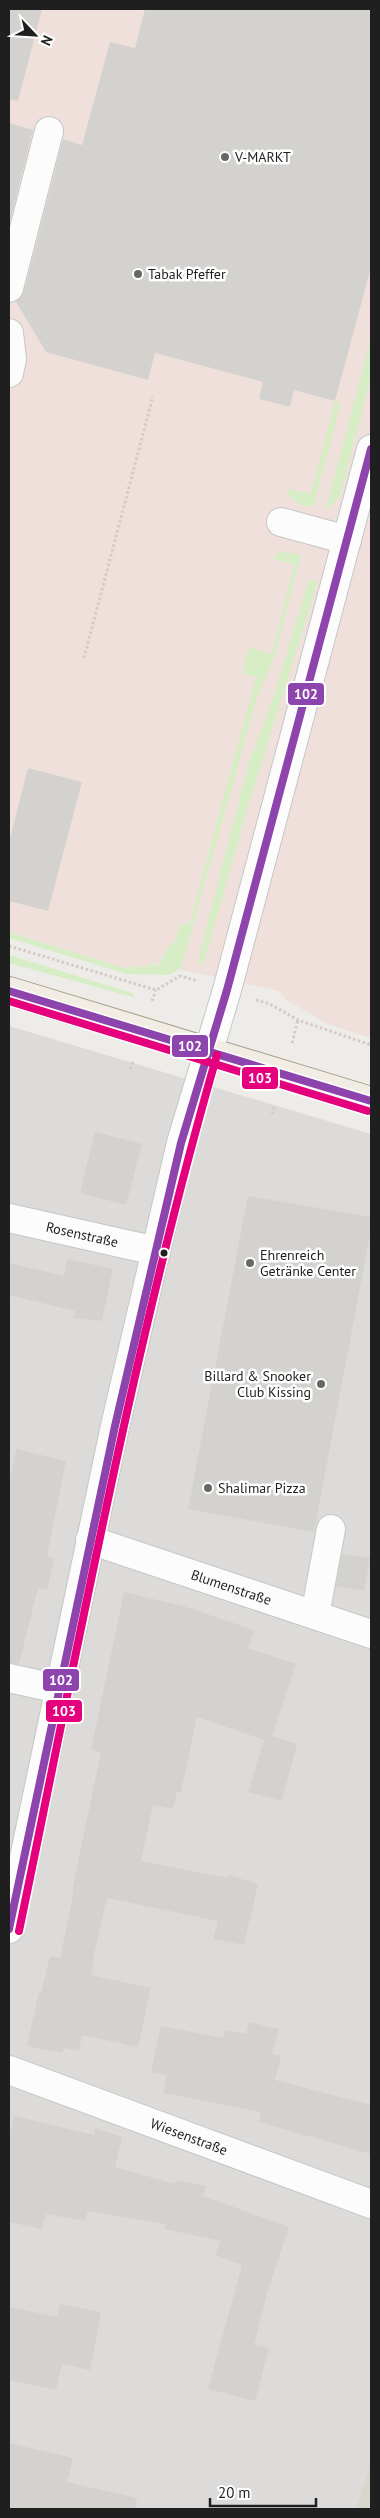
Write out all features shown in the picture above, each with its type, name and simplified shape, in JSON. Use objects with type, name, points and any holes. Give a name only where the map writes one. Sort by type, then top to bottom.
[{"type":"main road","points":[[9,992],[371,1101]]},
{"type":"street","points":[[9,288],[49,131]]},
{"type":"street","points":[[9,333],[12,359],[9,373]]},
{"type":"street","points":[[9,1929],[90,1540],[181,1143],[229,983],[371,449]]},
{"type":"street","points":[[281,522],[347,540]]},
{"type":"street","name":"Rosenstraße","points":[[9,1218],[156,1251]]},
{"type":"street","points":[[315,1614],[331,1529]]},
{"type":"street","name":"Blumenstraße","points":[[90,1540],[371,1634]]},
{"type":"street","points":[[9,1678],[59,1689]]},
{"type":"street","name":"Wiesenstraße","points":[[9,2070],[371,2204]]},
{"type":"path","points":[[84,658],[153,396]]},
{"type":"path","points":[[9,946],[156,990],[180,976]]},
{"type":"path","points":[[270,1004],[298,1020],[371,1045]]},
{"type":"shaded area","points":[[9,9],[371,9],[371,1038],[327,1024],[285,999],[279,991],[149,963],[147,967],[131,970],[9,932]]},
{"type":"shaded area","points":[[9,1026],[371,1134],[371,2509],[9,2509]]},
{"type":"shaded area","points":[[371,2465],[371,2509],[356,2509]]},
{"type":"green space","points":[[371,337],[371,377],[340,496],[331,507],[326,509]]},
{"type":"green space","points":[[335,401],[341,403],[313,507],[302,505],[288,494],[289,489],[311,494]]},
{"type":"green space","points":[[277,553],[301,555],[275,655],[257,698],[181,968],[169,975],[127,974],[9,938],[9,932],[131,970],[132,966],[147,967],[149,963],[158,966],[170,943],[173,945],[181,923],[189,925],[256,677],[242,673],[249,647],[272,654],[294,564],[272,559]]},
{"type":"green space","points":[[309,579],[318,581],[247,810],[203,966],[198,960],[250,759],[274,696]]},
{"type":"green space","points":[[9,955],[132,993],[136,998],[9,963]]},
{"type":"building","points":[[9,9],[42,9],[18,101],[9,99]]},
{"type":"building","name":"V-MARKT","points":[[145,9],[371,9],[371,267],[335,401],[294,390],[290,407],[259,399],[263,382],[155,353],[148,380],[46,352],[16,302],[24,292],[63,139],[82,145],[110,42],[135,48]]},
{"type":"building","points":[[9,123],[33,130],[9,226]]},
{"type":"building","points":[[28,768],[82,782],[48,911],[9,901],[9,842]]},
{"type":"building","points":[[95,1132],[142,1144],[126,1205],[80,1193]]},
{"type":"building","points":[[248,1196],[371,1217],[371,1229],[314,1532],[188,1509]]},
{"type":"building","points":[[67,1259],[113,1269],[102,1321],[74,1318],[75,1311],[9,1295],[9,1263],[64,1276]]},
{"type":"building","points":[[16,1449],[66,1461],[47,1556],[54,1558],[47,1590],[38,1588],[19,1664],[9,1663],[9,1485]]},
{"type":"building","points":[[342,1554],[370,1558],[364,1591],[336,1586]]},
{"type":"building","points":[[124,1592],[183,1606],[254,1630],[248,1648],[296,1664],[272,1736],[297,1744],[282,1801],[248,1792],[264,1740],[197,1717],[181,1792],[177,1792],[173,1809],[153,1805],[141,1861],[228,1878],[229,1875],[258,1884],[244,1945],[213,1939],[218,1921],[107,1898],[91,1975],[151,1988],[138,2047],[82,2035],[79,2051],[64,2048],[62,2053],[27,2046],[39,1992],[41,1993],[50,1956],[60,1958],[101,1752],[91,1750]]},
{"type":"building","points":[[249,2022],[279,2029],[272,2053],[281,2056],[275,2080],[371,2105],[371,2154],[259,2122],[261,2112],[163,2093],[167,2075],[151,2072],[161,2026],[223,2038],[225,2030],[246,2034]]},
{"type":"building","points":[[14,2116],[94,2135],[95,2128],[122,2137],[115,2167],[175,2184],[176,2180],[206,2186],[203,2196],[289,2227],[267,2293],[254,2345],[269,2348],[255,2401],[208,2389],[242,2265],[215,2255],[221,2241],[164,2229],[165,2224],[88,2211],[85,2221],[46,2214],[42,2229],[9,2222],[9,2140]]},
{"type":"building","points":[[60,2304],[101,2312],[90,2370],[62,2364],[56,2390],[9,2380],[9,2307],[57,2317]]},
{"type":"building","points":[[9,2443],[73,2458],[67,2482],[137,2498],[135,2509],[9,2509]]},
{"type":"transit line","name":"102","points":[[9,1929],[115,1426],[181,1143],[227,990],[371,449]]},
{"type":"transit line","name":"102","points":[[9,991],[371,1101]]},
{"type":"transit line","name":"103","points":[[9,1001],[368,1111]]},
{"type":"transit line","name":"103","points":[[19,1931],[134,1381],[187,1163],[217,1055]]},
{"type":"place","name":"V-MARKT","points":[[225,157]]},
{"type":"place","name":"Tabak Pfeffer","points":[[138,274]]},
{"type":"place","name":"Ehrenreich Getränke Center","points":[[250,1263]]},
{"type":"place","name":"Billard & Snooker Club Kissing","points":[[321,1384]]},
{"type":"place","name":"Shalimar Pizza","points":[[208,1488]]}]
